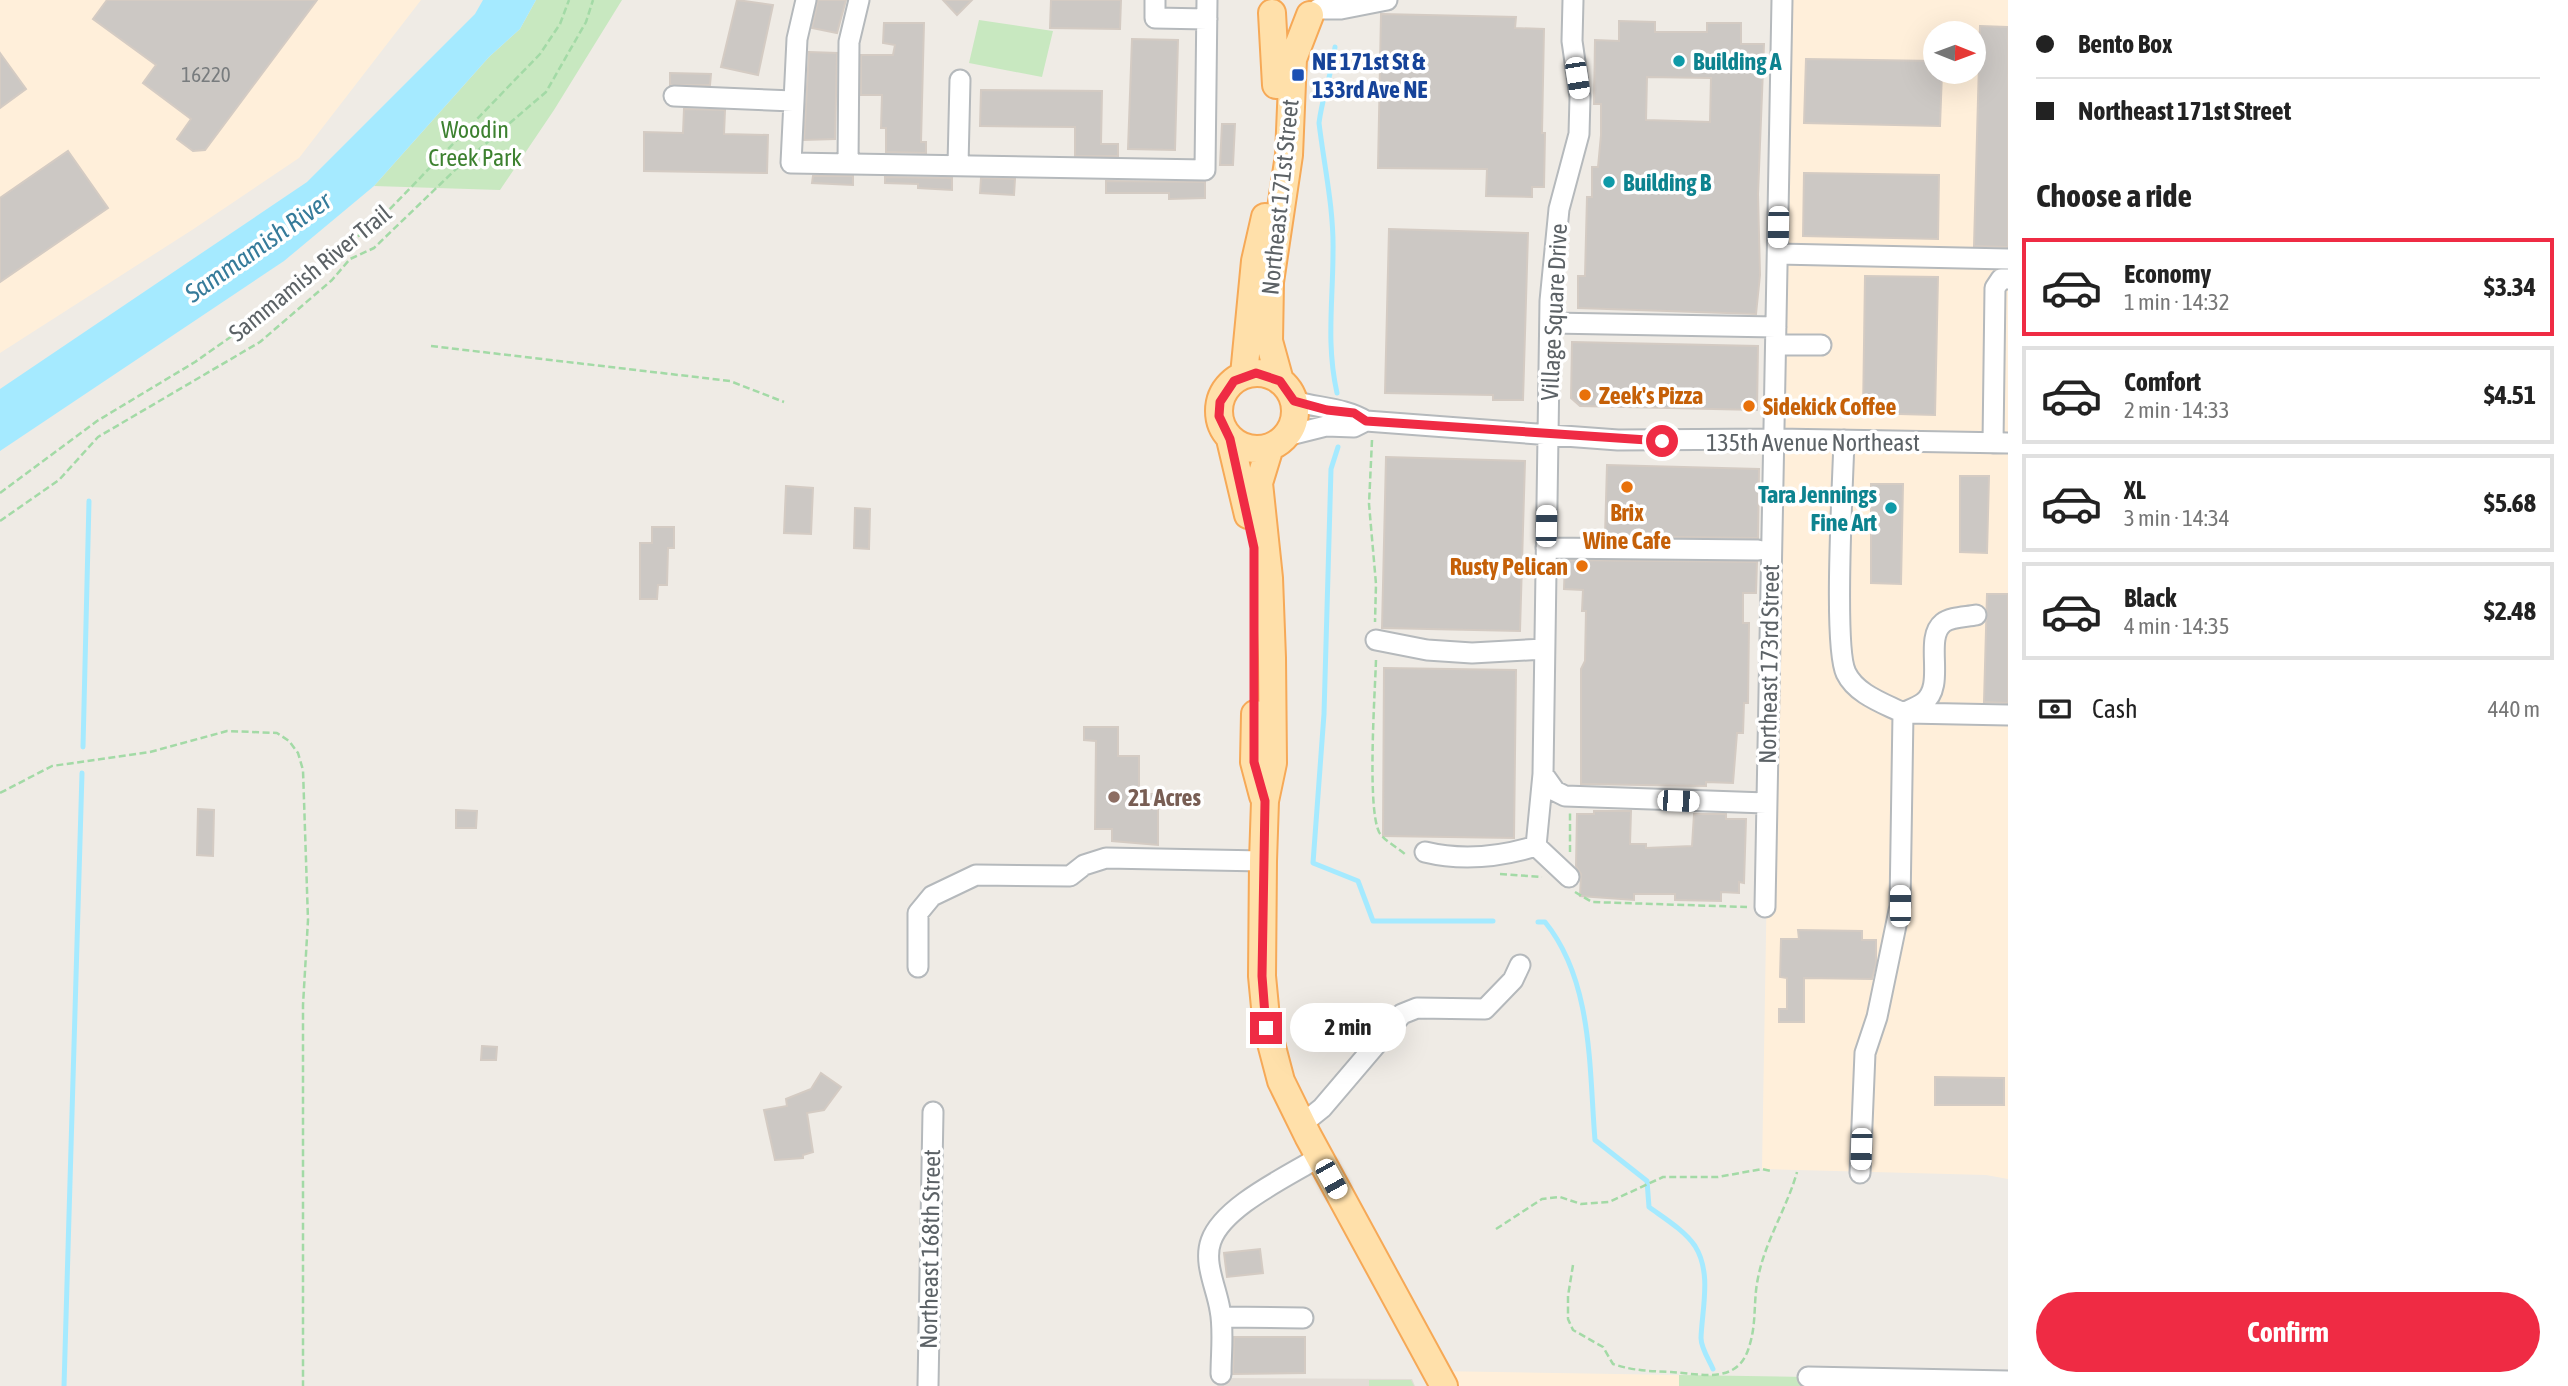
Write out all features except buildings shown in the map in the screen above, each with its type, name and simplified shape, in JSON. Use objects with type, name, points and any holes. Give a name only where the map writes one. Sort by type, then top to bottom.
[{"type":"main road","points":[[1268,7],[1291,20],[1317,8]]},
{"type":"main road","name":"Northeast 171st Street","points":[[1244,375],[1255,261],[1270,195],[1273,163],[1276,57],[1268,7]]},
{"type":"main road","name":"Northeast 171st Street","points":[[1287,391],[1269,341],[1268,301],[1289,155],[1293,59],[1317,8]]},
{"type":"main road","points":[[1265,801],[1254,762],[1254,548],[1230,439],[1219,416],[1220,402],[1225,390],[1244,375],[1256,373],[1287,391],[1293,425],[1278,441],[1259,483],[1269,578],[1272,659],[1273,763],[1265,801],[1263,861],[1262,976],[1266,1028],[1281,1081],[1302,1124],[1444,1386]]},
{"type":"main road","points":[[1230,439],[1252,449],[1278,441]]},
{"type":"street","points":[[806,0],[797,39],[790,163],[1205,170],[1207,9],[1155,18],[1155,0]]},
{"type":"street","points":[[848,164],[849,42],[859,0]]},
{"type":"street","points":[[1317,8],[1341,9],[1387,0]]},
{"type":"street","name":"Village Square Drive","points":[[1536,846],[1543,774],[1553,249],[1559,209],[1579,134],[1580,97],[1572,41],[1573,0]]},
{"type":"street","name":"Northeast 173rd Street","points":[[1765,907],[1782,0]]},
{"type":"street","points":[[958,166],[960,80]]},
{"type":"street","points":[[674,96],[793,101]]},
{"type":"street","points":[[1778,254],[2008,259]]},
{"type":"street","points":[[2001,443],[1994,396],[1995,288],[2001,279],[2008,279]]},
{"type":"street","points":[[1551,323],[1776,336],[1821,345]]},
{"type":"street","name":"135th Avenue Northeast","points":[[1287,391],[1327,410],[1354,413],[1366,421],[1549,436],[1684,441],[1774,439],[2001,443]]},
{"type":"street","name":"135th Avenue Northeast","points":[[1278,441],[1326,426],[1354,427],[1366,421]]},
{"type":"street","points":[[1844,440],[1840,630],[1845,673],[1866,695],[1903,713],[2008,715]]},
{"type":"street","points":[[1546,548],[1758,550]]},
{"type":"street","points":[[1903,713],[1925,702],[1932,690],[1939,627],[1946,621],[1976,615]]},
{"type":"street","points":[[1376,640],[1427,650],[1472,653],[1545,649]]},
{"type":"street","points":[[1860,1173],[1865,1053],[1877,1017],[1900,906],[1903,713]]},
{"type":"street","points":[[1543,774],[1555,791],[1580,797],[1766,803]]},
{"type":"street","points":[[1418,856],[1490,856],[1536,846],[1569,880]]},
{"type":"street","points":[[918,967],[918,913],[932,896],[976,875],[1070,876],[1084,864],[1106,858],[1263,861]]},
{"type":"street","points":[[1302,1124],[1322,1108],[1402,1014],[1417,1008],[1485,1010],[1513,980],[1520,965]]},
{"type":"street","name":"Northeast 168th Street","points":[[928,1386],[933,1112]]},
{"type":"street","points":[[1221,1374],[1221,1317],[1211,1279],[1210,1242],[1225,1220],[1261,1192],[1319,1157]]},
{"type":"street","points":[[1221,1317],[1303,1318]]},
{"type":"street","points":[[1808,1377],[1970,1383],[2008,1381]]},
{"type":"path","name":"Sammamish River Trail","points":[[0,493],[97,421],[195,362],[268,311],[388,211],[540,54],[559,24],[569,0]]},
{"type":"path","points":[[0,521],[24,508],[58,480],[98,437],[260,342],[332,280],[350,259],[374,247],[454,170],[546,92],[586,22],[593,0]]},
{"type":"path","points":[[431,346],[730,381],[755,388],[784,402]]},
{"type":"path","points":[[1371,440],[1369,505],[1377,584],[1374,785],[1376,823],[1385,839],[1418,856]]},
{"type":"path","points":[[0,793],[52,766],[150,752],[227,731],[277,733],[289,741],[298,754],[303,770],[308,920],[303,1006],[303,1386]]},
{"type":"path","points":[[1570,810],[1569,880],[1582,898],[1592,902],[1765,907]]},
{"type":"path","points":[[1488,873],[1569,880]]},
{"type":"path","points":[[1496,1229],[1542,1199],[1560,1197],[1581,1204],[1609,1202],[1663,1177],[1718,1177],[1771,1171]]},
{"type":"path","points":[[1573,1265],[1567,1296],[1568,1319],[1573,1330],[1603,1347],[1613,1364],[1637,1372],[1712,1377],[1727,1373],[1739,1366],[1749,1350],[1757,1311],[1758,1279],[1797,1172]]},
{"type":"shaded area","points":[[0,0],[421,0],[299,158],[0,353]]},
{"type":"shaded area","points":[[1782,0],[2008,0],[2008,1179],[1986,1175],[1762,1169]]},
{"type":"shaded area","points":[[1434,1371],[1679,1375],[1679,1386],[1442,1386]]},
{"type":"shaded area","points":[[1217,1378],[1412,1379],[1415,1386],[1217,1386]]},
{"type":"green space","name":"Woodin Creek Park","points":[[536,0],[622,0],[554,110],[500,190],[374,186],[489,57],[520,29]]},
{"type":"green space","points":[[979,20],[1053,31],[1042,77],[969,63]]},
{"type":"green space","points":[[1679,1375],[1808,1377],[1808,1386],[1679,1386]]},
{"type":"green space","points":[[1369,1380],[1411,1380],[1414,1386],[1369,1386]]},
{"type":"water","name":"Sammamish River","points":[[483,0],[536,0],[520,29],[489,57],[374,186],[284,261],[0,451],[0,389],[307,182],[475,14]]},
{"type":"waterway","points":[[1335,47],[1319,123],[1332,220],[1331,340],[1337,393]]},
{"type":"waterway","points":[[1338,447],[1331,469],[1324,714],[1313,863],[1358,881],[1373,921],[1493,921]]},
{"type":"waterway","points":[[83,747],[89,501]]},
{"type":"waterway","points":[[64,1386],[82,773]]},
{"type":"waterway","points":[[1538,922],[1545,922],[1561,945],[1580,998],[1586,1026],[1595,1140],[1647,1181],[1649,1207],[1685,1235],[1700,1257],[1705,1279],[1701,1342],[1713,1369]]},
{"type":"place","name":"Building A","points":[[1679,61]]},
{"type":"place","name":"NE 171st St & 133rd Ave NE","points":[[1298,75]]},
{"type":"place","name":"Building B","points":[[1609,182]]},
{"type":"place","name":"Zeek's Pizza","points":[[1585,395]]},
{"type":"place","name":"Sidekick Coffee","points":[[1749,406]]},
{"type":"place","name":"Brix Wine Cafe","points":[[1627,487]]},
{"type":"place","name":"Tara Jennings Fine Art","points":[[1891,508]]},
{"type":"place","name":"Rusty Pelican","points":[[1582,566]]},
{"type":"place","name":"21 Acres","points":[[1114,797]]},
{"type":"route","points":[[1266,1028],[1262,976],[1265,801],[1254,762],[1254,548],[1230,439],[1219,416],[1220,402],[1225,390],[1244,375],[1256,373],[1269,375],[1280,381],[1294,401],[1314,408],[1354,413],[1366,421],[1549,436],[1662,441]]}]
